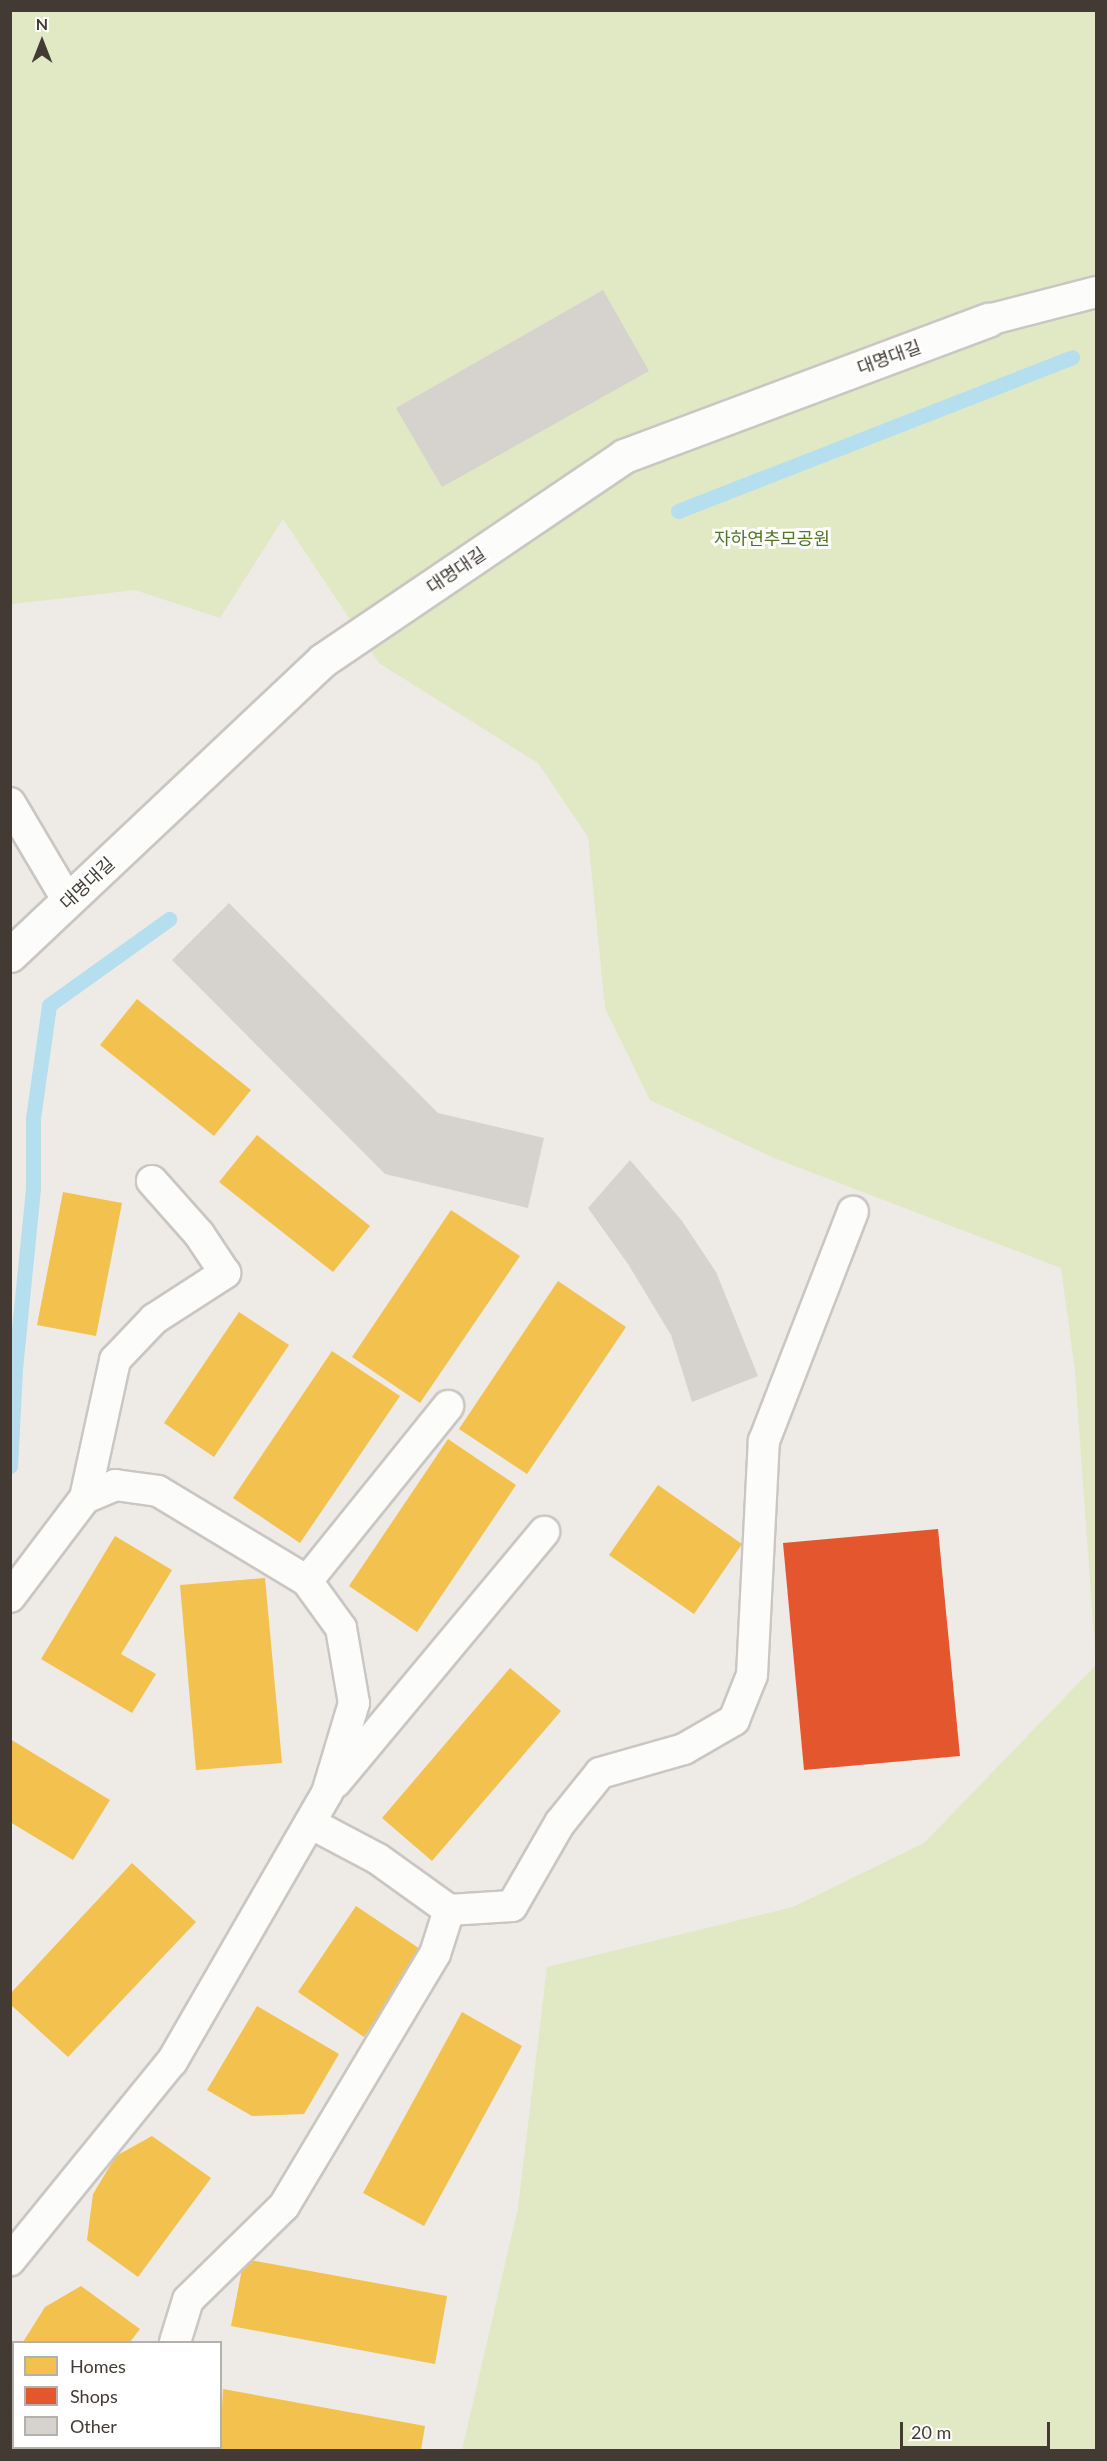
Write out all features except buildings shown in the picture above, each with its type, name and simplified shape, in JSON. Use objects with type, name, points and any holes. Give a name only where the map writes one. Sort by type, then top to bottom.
[{"type":"street","name":"대명대길","points":[[10,955],[323,660],[624,456],[987,320]]},
{"type":"lane","points":[[987,320],[1096,292]]},
{"type":"lane","points":[[10,803],[68,901]]},
{"type":"lane","points":[[10,1597],[85,1498],[115,1360],[154,1319],[225,1273],[199,1234],[152,1181]]},
{"type":"lane","points":[[310,1823],[378,1859],[449,1910],[512,1906],[560,1823],[600,1773],[684,1749],[734,1720],[752,1675],[764,1441],[853,1212]]},
{"type":"lane","points":[[307,1581],[448,1406]]},
{"type":"lane","points":[[85,1498],[115,1485],[158,1491],[307,1581],[341,1628],[354,1703],[327,1793]]},
{"type":"lane","points":[[10,2260],[172,2061],[327,1793],[544,1532]]},
{"type":"lane","points":[[176,2341],[188,2300],[284,2206],[435,1954],[449,1910]]},
{"type":"green space","name":"자하연추모공원","points":[[11,11],[1096,11],[1096,1665],[1075,1371],[1061,1268],[774,1158],[650,1100],[605,1008],[588,837],[538,763],[379,663],[283,519],[220,618],[135,590],[13,604],[11,614]]},
{"type":"green space","points":[[1096,1665],[1096,2450],[462,2450],[518,2208],[547,1967],[793,1907],[924,1843]]},
{"type":"waterway","points":[[678,511],[1072,357]]},
{"type":"waterway","points":[[10,1466],[15,1369],[33,1189],[33,1118],[49,1005],[169,919]]}]
